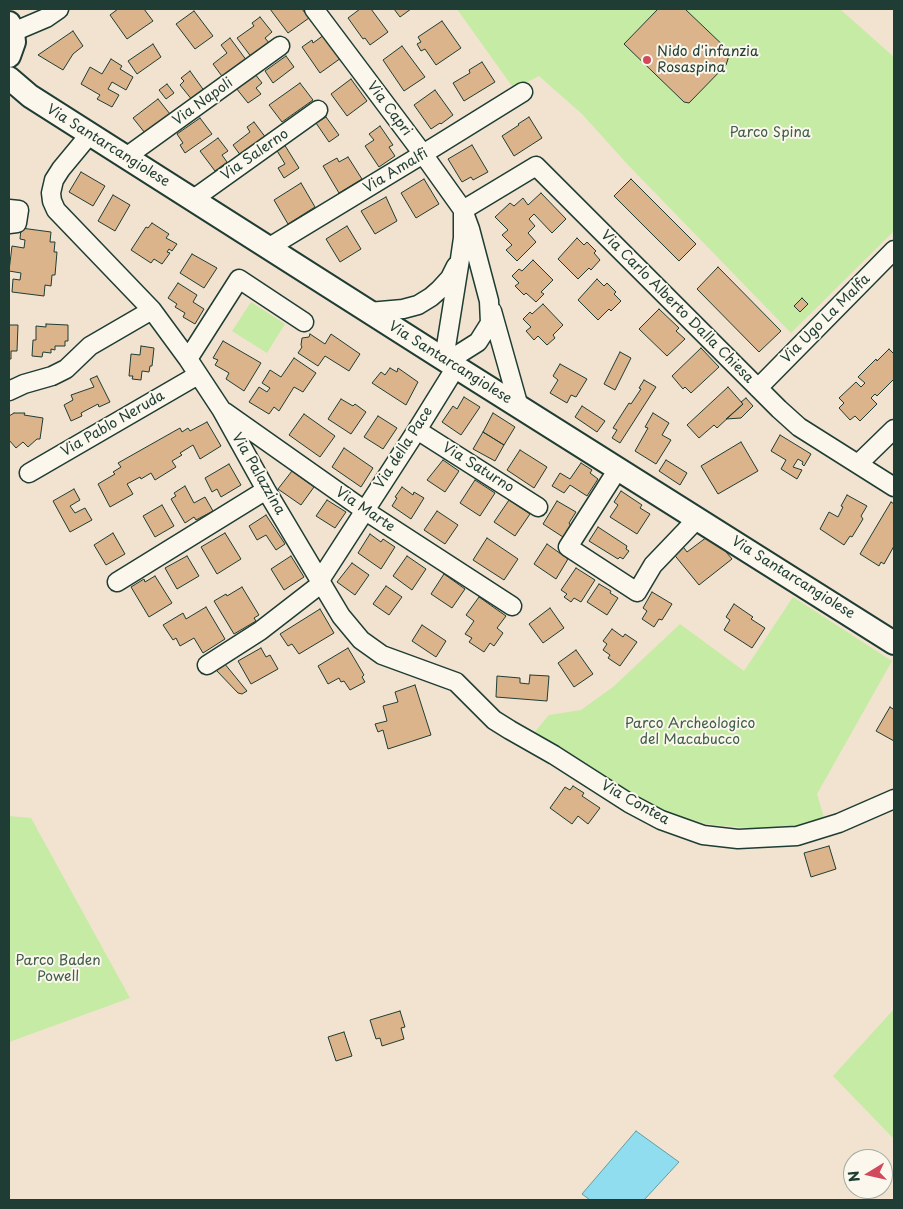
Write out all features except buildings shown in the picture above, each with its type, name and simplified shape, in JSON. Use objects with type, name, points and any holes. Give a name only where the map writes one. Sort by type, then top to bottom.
[{"type":"main road","points":[[9,56],[14,42],[11,28]]},
{"type":"main road","name":"Via Santarcangiolese","points":[[9,78],[30,96],[192,200],[894,642]]},
{"type":"street","points":[[11,28],[46,18],[59,9]]},
{"type":"street","name":"Via Capri","points":[[314,9],[460,206],[470,229],[519,407]]},
{"type":"street","name":"Via Napoli","points":[[126,157],[280,46]]},
{"type":"street","name":"Via Amalfi","points":[[268,248],[523,92]]},
{"type":"street","name":"Via Salerno","points":[[192,200],[318,110]]},
{"type":"street","name":"Via Palazzina","points":[[90,134],[54,180],[51,193],[56,210],[152,310],[188,359],[221,409],[266,490],[342,616],[361,640],[382,656],[456,682],[494,720],[554,755]]},
{"type":"street","name":"Via Carlo Alberto Dalla Chiesa","points":[[460,206],[536,166],[799,427],[894,487]]},
{"type":"street","points":[[450,363],[463,238],[460,206]]},
{"type":"street","points":[[9,209],[19,210],[17,223],[9,224]]},
{"type":"street","name":"Via Ugo La Malfa","points":[[758,388],[894,250]]},
{"type":"street","points":[[369,312],[403,309],[418,305],[431,298],[450,278],[460,259]]},
{"type":"street","points":[[188,359],[239,280],[304,322]]},
{"type":"street","name":"Via Capri","points":[[450,363],[459,354],[478,342],[490,323],[490,301]]},
{"type":"street","points":[[9,391],[66,369],[90,346],[152,310]]},
{"type":"street","name":"Via della Pace","points":[[321,582],[364,510],[417,430],[450,363]]},
{"type":"street","name":"Via Pablo Neruda","points":[[29,473],[198,375]]},
{"type":"street","name":"Via Marte","points":[[221,409],[364,510],[512,606]]},
{"type":"street","points":[[858,464],[894,429]]},
{"type":"street","name":"Via Saturno","points":[[417,430],[538,507]]},
{"type":"street","points":[[618,468],[568,547],[638,592],[653,565],[697,519]]},
{"type":"street","points":[[117,582],[266,490]]},
{"type":"street","points":[[207,664],[260,631],[321,582]]},
{"type":"street","name":"Via Contea","points":[[554,755],[629,803],[661,820],[703,835],[738,839],[797,836],[839,823],[894,799]]},
{"type":"green space","name":"Parco Spina","points":[[457,9],[840,9],[894,57],[894,231],[791,333],[629,166],[582,114],[539,76],[514,89]]},
{"type":"green space","points":[[251,302],[285,324],[267,353],[232,331]]},
{"type":"green space","name":"Parco Archeologico del Macabucco","points":[[793,597],[892,661],[817,794],[825,821],[760,829],[706,824],[662,811],[533,734],[549,715],[581,710],[613,687],[680,624],[744,671]]},
{"type":"green space","name":"Parco Baden Powell","points":[[9,816],[31,818],[130,998],[9,1042]]},
{"type":"green space","points":[[894,1009],[894,1139],[833,1076]]},
{"type":"water","points":[[636,1131],[679,1162],[644,1200],[590,1200],[582,1194]]},
{"type":"place","name":"Nido d'infanzia Rosaspina","points":[[647,60]]}]
